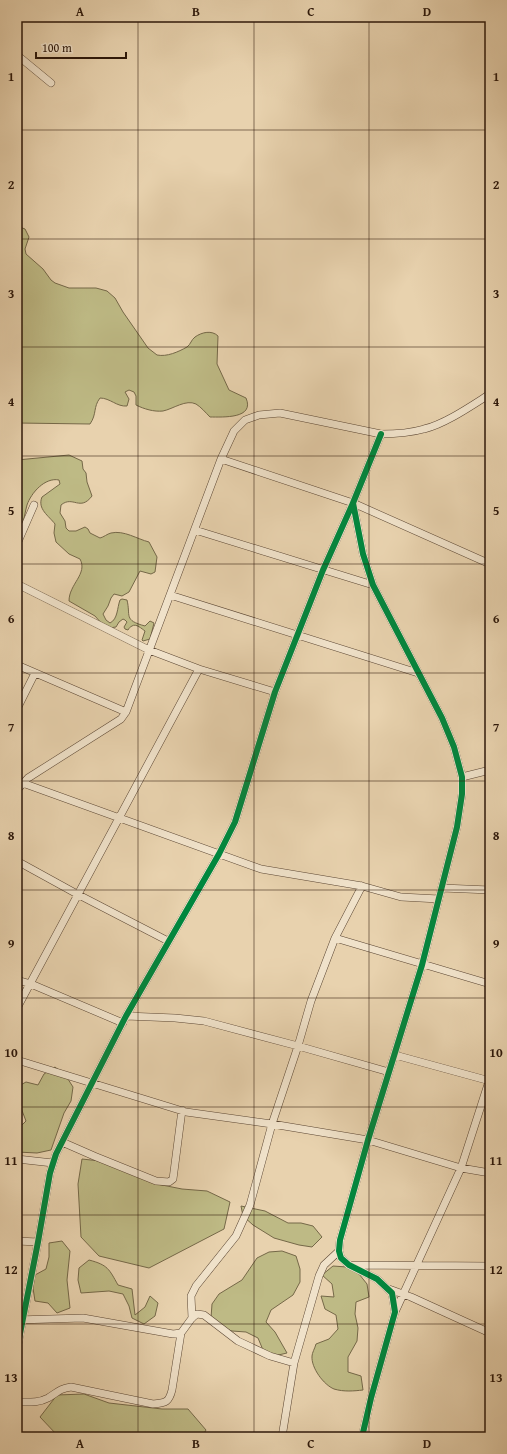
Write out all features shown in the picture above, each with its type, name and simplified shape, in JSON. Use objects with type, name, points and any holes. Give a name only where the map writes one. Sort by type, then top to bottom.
[{"type":"street","points":[[17,55],[51,83]]},
{"type":"street","points":[[17,790],[20,782],[121,719],[126,712],[221,459],[234,431],[245,420],[259,415],[280,413],[381,434],[397,434],[425,429],[458,414],[490,394]]},
{"type":"street","points":[[17,1349],[20,1320],[38,1242],[53,1163],[62,1142],[124,1019],[219,854],[235,822],[240,810],[275,692],[323,570],[353,503],[381,434]]},
{"type":"street","points":[[221,459],[353,503],[490,564]]},
{"type":"street","points":[[353,503],[363,554],[373,585],[442,718],[454,747],[462,777],[462,794],[457,827],[440,899],[422,965],[368,1140],[340,1240],[339,1251],[341,1258],[349,1265],[377,1279],[392,1293],[394,1312]]},
{"type":"street","points":[[17,544],[34,505]]},
{"type":"street","points":[[195,530],[373,585]]},
{"type":"street","points":[[17,584],[149,650],[199,669],[275,692]]},
{"type":"street","points":[[170,595],[298,634],[418,673]]},
{"type":"street","points":[[17,665],[126,712]]},
{"type":"street","points":[[17,1008],[199,669]]},
{"type":"street","points":[[17,709],[35,673]]},
{"type":"street","points":[[462,777],[490,770]]},
{"type":"street","points":[[20,782],[261,869],[362,886],[401,897],[440,899]]},
{"type":"street","points":[[17,861],[168,941]]},
{"type":"street","points":[[192,1318],[191,1296],[196,1286],[236,1236],[250,1205],[272,1124],[298,1046],[311,1001],[335,938],[362,886]]},
{"type":"street","points":[[442,888],[490,890]]},
{"type":"street","points":[[335,938],[490,984]]},
{"type":"street","points":[[17,980],[124,1019],[175,1018],[204,1021],[389,1072]]},
{"type":"street","points":[[362,1437],[370,1398],[394,1312],[461,1168],[490,1080],[395,1054]]},
{"type":"street","points":[[17,1060],[182,1110],[368,1140],[461,1168],[490,1173]]},
{"type":"street","points":[[62,1142],[156,1181],[169,1182],[173,1179],[182,1110]]},
{"type":"street","points":[[17,1159],[53,1163]]},
{"type":"street","points":[[17,1241],[38,1242]]},
{"type":"street","points":[[282,1437],[294,1363],[319,1276],[324,1265],[339,1251]]},
{"type":"street","points":[[349,1265],[490,1266]]},
{"type":"street","points":[[387,1288],[490,1333]]},
{"type":"street","points":[[17,1402],[38,1402],[48,1398],[61,1389],[71,1387],[153,1404],[163,1403],[170,1398],[181,1333],[192,1318],[197,1314],[204,1315],[238,1341],[270,1356],[294,1363]]},
{"type":"street","points":[[20,1320],[83,1318],[173,1334],[181,1333]]},
{"type":"shaded area","points":[[17,226],[25,229],[29,237],[25,249],[26,254],[43,269],[51,280],[69,288],[96,288],[107,291],[115,298],[148,348],[157,355],[169,355],[180,351],[187,347],[195,337],[201,334],[210,332],[216,334],[218,336],[217,364],[229,390],[246,398],[248,405],[246,410],[242,413],[229,417],[210,417],[196,404],[188,403],[163,411],[153,411],[136,405],[136,396],[134,392],[129,390],[125,392],[129,399],[127,406],[100,398],[96,404],[94,417],[90,424],[17,423]]},
{"type":"shaded area","points":[[69,455],[82,461],[83,469],[86,473],[87,482],[92,496],[84,503],[65,502],[61,505],[60,513],[65,521],[66,528],[69,531],[76,531],[85,527],[90,533],[100,538],[116,532],[130,535],[149,542],[157,557],[155,572],[151,574],[140,571],[129,592],[122,596],[114,594],[103,614],[106,620],[110,623],[115,619],[120,600],[127,600],[129,617],[133,622],[145,626],[150,621],[154,623],[150,639],[142,640],[145,631],[137,626],[134,625],[128,630],[125,629],[124,627],[127,622],[123,619],[116,627],[109,628],[103,625],[95,616],[69,601],[72,589],[82,570],[82,564],[80,559],[69,554],[56,542],[54,533],[55,524],[44,512],[41,505],[42,497],[60,484],[59,480],[44,483],[35,491],[29,500],[17,535],[17,460]]},
{"type":"shaded area","points":[[55,1067],[66,1076],[73,1087],[71,1101],[64,1113],[51,1150],[37,1153],[17,1152],[17,1130],[26,1121],[21,1108],[17,1106],[17,1087],[26,1082],[38,1085],[44,1074]]},
{"type":"shaded area","points":[[82,1159],[109,1162],[157,1184],[182,1189],[207,1191],[230,1202],[224,1229],[149,1268],[99,1256],[81,1237],[78,1184]]},
{"type":"shaded area","points":[[241,1206],[265,1211],[288,1223],[301,1223],[313,1226],[322,1237],[312,1247],[274,1238],[253,1225],[243,1216]]},
{"type":"shaded area","points":[[62,1241],[70,1251],[67,1280],[70,1308],[57,1313],[48,1303],[35,1301],[33,1288],[35,1275],[46,1269],[49,1257],[49,1243]]},
{"type":"shaded area","points":[[282,1251],[296,1256],[300,1269],[300,1282],[293,1295],[271,1310],[266,1322],[275,1332],[287,1353],[274,1356],[263,1350],[258,1338],[246,1332],[232,1331],[220,1327],[211,1318],[212,1304],[219,1294],[242,1280],[257,1258],[269,1252]]},
{"type":"shaded area","points":[[89,1260],[107,1268],[118,1285],[132,1289],[135,1315],[145,1307],[150,1296],[158,1303],[155,1316],[144,1324],[132,1318],[129,1306],[123,1294],[109,1291],[81,1293],[78,1280],[79,1268]]},
{"type":"shaded area","points":[[333,1266],[347,1267],[359,1274],[367,1284],[369,1297],[356,1302],[355,1314],[358,1328],[357,1341],[348,1357],[348,1372],[361,1376],[363,1390],[341,1391],[330,1387],[319,1376],[312,1361],[312,1355],[316,1344],[329,1339],[338,1329],[336,1315],[325,1309],[321,1296],[334,1297],[332,1284],[322,1275]]},
{"type":"shaded area","points":[[84,1394],[109,1403],[162,1409],[188,1409],[206,1430],[202,1437],[85,1437],[57,1435],[40,1417],[57,1395]]},
{"type":"cycle path","points":[[362,1437],[371,1398],[395,1312],[392,1293],[377,1279],[349,1265],[341,1258],[339,1251],[340,1240],[368,1140],[422,965],[457,827],[462,794],[462,777],[454,747],[442,718],[373,585],[363,554],[353,503],[381,434]]},
{"type":"cycle path","points":[[17,1349],[50,1173],[56,1154],[126,1016],[219,854],[235,822],[275,692],[323,570],[353,503]]}]
